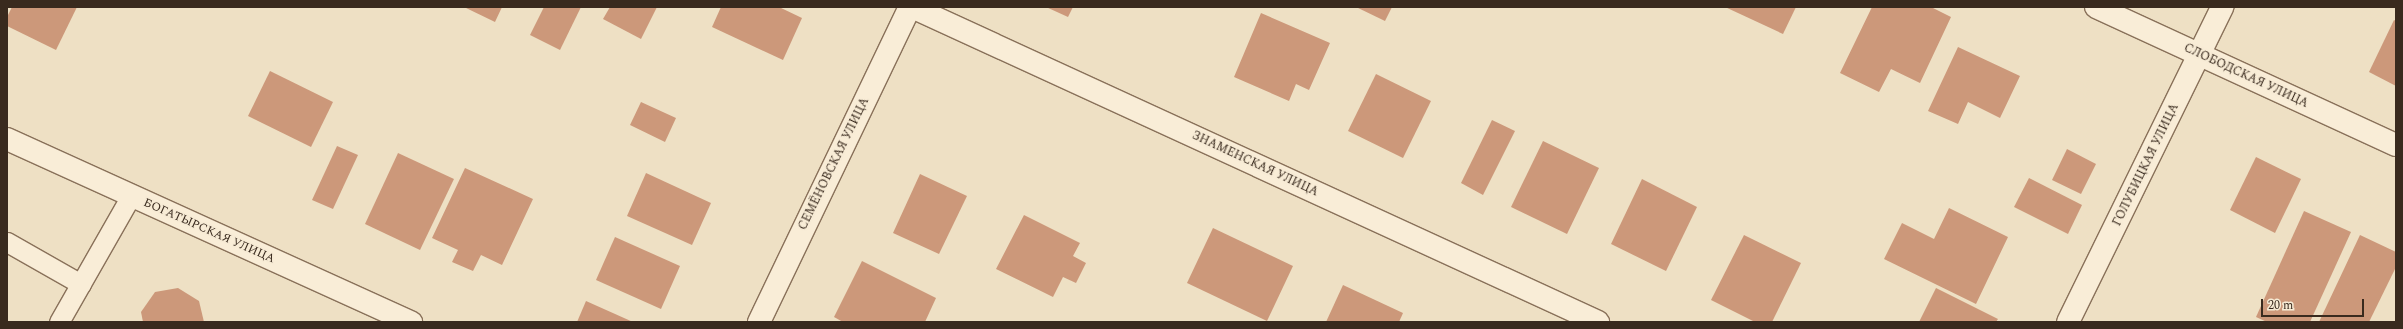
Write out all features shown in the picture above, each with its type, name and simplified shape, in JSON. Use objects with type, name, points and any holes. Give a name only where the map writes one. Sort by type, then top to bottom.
[{"type":"street","name":"СЕМЁНОВСКАЯ УЛИЦА","points":[[758,322],[911,7]]},
{"type":"street","name":"ЗНАМЕНСКАЯ УЛИЦА","points":[[911,7],[1598,322]]},
{"type":"street","name":"СЛОБОДСКАЯ УЛИЦА","points":[[2096,7],[2396,145]]},
{"type":"street","name":"ГОЛУБИЦКАЯ УЛИЦА","points":[[2068,322],[2200,55],[2222,7]]},
{"type":"street","name":"БОГАТЫРСКАЯ УЛИЦА","points":[[7,139],[411,322]]},
{"type":"lane","points":[[59,322],[131,196]]},
{"type":"lane","points":[[7,242],[81,284]]},
{"type":"building","points":[[12,7],[77,7],[56,50],[7,26],[7,17]]},
{"type":"building","points":[[464,7],[502,7],[495,22]]},
{"type":"building","points":[[544,7],[581,7],[560,50],[530,35]]},
{"type":"building","points":[[610,7],[657,7],[641,39],[603,19]]},
{"type":"building","points":[[721,7],[779,7],[802,18],[783,60],[712,27]]},
{"type":"building","points":[[1046,7],[1073,7],[1068,17]]},
{"type":"building","points":[[1356,7],[1392,7],[1385,21]]},
{"type":"building","points":[[1725,7],[1796,7],[1783,34]]},
{"type":"building","points":[[1872,7],[1931,7],[1951,17],[1920,83],[1891,69],[1879,92],[1840,73]]},
{"type":"building","points":[[1261,13],[1330,43],[1309,90],[1296,84],[1289,101],[1234,77]]},
{"type":"building","points":[[2394,20],[2396,21],[2396,86],[2369,72]]},
{"type":"building","points":[[1958,47],[2020,76],[2000,118],[1968,102],[1958,124],[1928,111]]},
{"type":"building","points":[[270,71],[333,102],[311,147],[248,116]]},
{"type":"building","points":[[1376,74],[1431,101],[1403,158],[1348,131]]},
{"type":"building","points":[[641,102],[676,118],[665,142],[630,125]]},
{"type":"building","points":[[1492,120],[1515,131],[1483,195],[1461,183]]},
{"type":"building","points":[[1543,141],[1599,168],[1567,234],[1511,207]]},
{"type":"building","points":[[337,146],[358,155],[333,209],[312,200]]},
{"type":"building","points":[[2067,149],[2096,164],[2081,194],[2052,180]]},
{"type":"building","points":[[398,153],[454,179],[420,250],[365,224]]},
{"type":"building","points":[[2256,157],[2301,179],[2275,233],[2230,210]]},
{"type":"building","points":[[465,168],[533,199],[502,265],[481,255],[473,271],[452,262],[458,250],[432,238]]},
{"type":"building","points":[[646,173],[711,203],[692,245],[627,216]]},
{"type":"building","points":[[920,174],[967,196],[939,254],[893,233]]},
{"type":"building","points":[[2029,178],[2082,205],[2068,234],[2014,207]]},
{"type":"building","points":[[1642,179],[1697,207],[1666,271],[1611,244]]},
{"type":"building","points":[[1949,208],[2008,237],[1976,304],[1884,259],[1902,223],[1934,239]]},
{"type":"building","points":[[2304,211],[2351,232],[2310,322],[2267,322],[2256,317]]},
{"type":"building","points":[[1024,215],[1080,243],[1073,256],[1086,263],[1076,283],[1063,277],[1053,297],[996,269]]},
{"type":"building","points":[[1213,228],[1293,266],[1267,321],[1187,283]]},
{"type":"building","points":[[1744,235],[1801,263],[1772,322],[1755,322],[1711,300]]},
{"type":"building","points":[[2360,235],[2396,252],[2396,267],[2369,322],[2319,322]]},
{"type":"building","points":[[615,237],[680,266],[661,309],[596,280]]},
{"type":"building","points":[[862,261],[936,298],[925,322],[843,322],[834,317]]},
{"type":"building","points":[[1343,285],[1403,313],[1399,322],[1326,322]]},
{"type":"building","points":[[178,288],[199,301],[204,322],[143,322],[141,312],[155,292]]},
{"type":"building","points":[[1936,288],[1998,319],[1996,322],[1919,322]]},
{"type":"building","points":[[586,301],[633,322],[577,322]]}]
